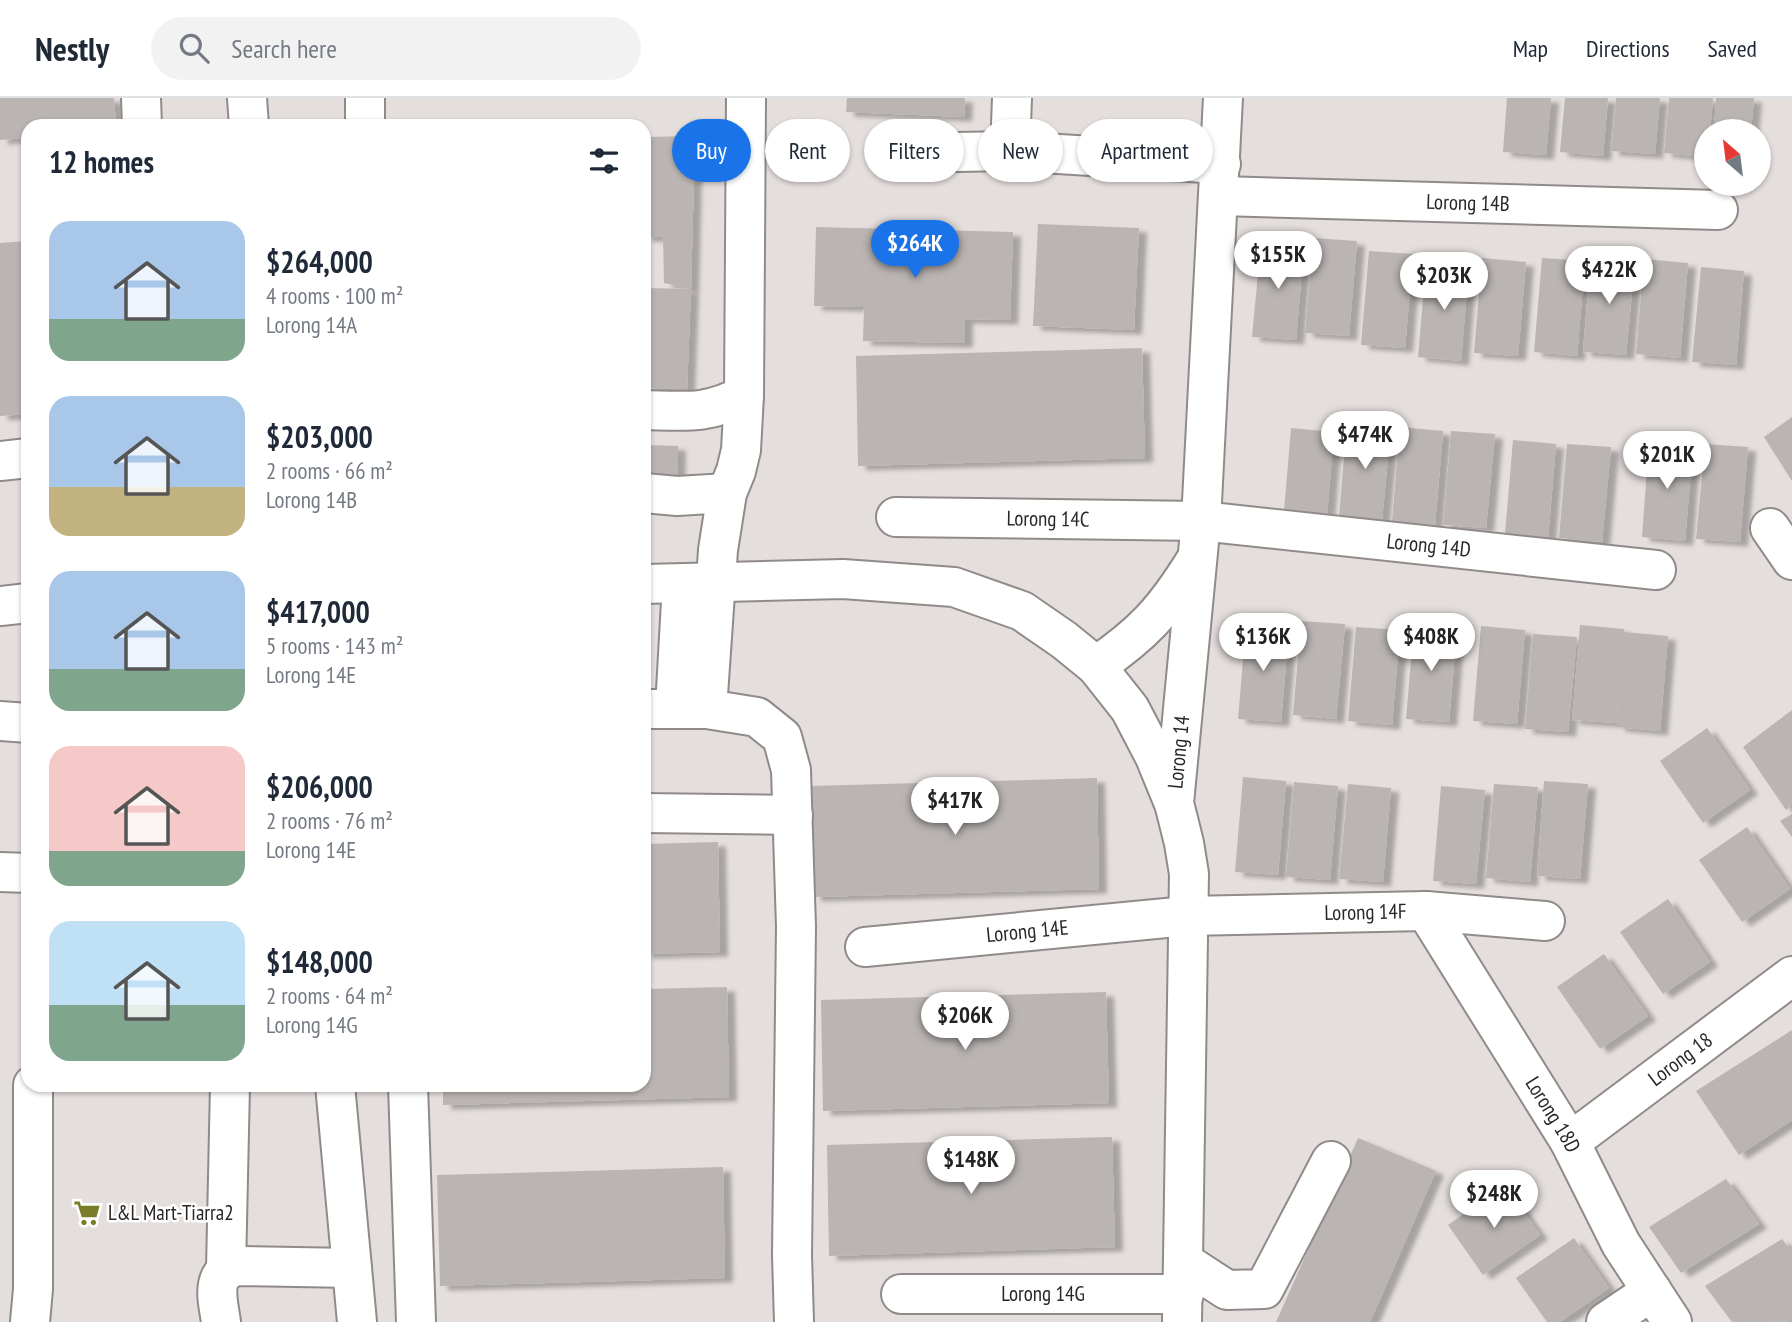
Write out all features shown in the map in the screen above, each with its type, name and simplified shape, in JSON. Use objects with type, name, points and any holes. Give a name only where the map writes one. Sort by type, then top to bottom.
[{"type":"street","points":[[141,98],[142,119]]},
{"type":"street","points":[[247,98],[248,119]]},
{"type":"street","points":[[365,98],[365,119]]},
{"type":"street","points":[[746,98],[744,395],[741,450],[698,584],[676,709],[757,717],[782,737],[791,770],[796,927],[792,1255],[794,1322]]},
{"type":"street","points":[[1011,119],[1012,98]]},
{"type":"street","name":"Lorong 14","points":[[1183,1293],[1189,874],[1174,803],[1199,539],[1223,98]]},
{"type":"street","name":"Lorong 14B","points":[[1063,158],[1220,180],[1717,210]]},
{"type":"street","points":[[651,410],[699,412],[724,406],[744,395]]},
{"type":"street","points":[[0,461],[21,459]]},
{"type":"street","points":[[651,494],[677,496],[727,493]]},
{"type":"street","name":"Lorong 14C","points":[[896,517],[1199,539]]},
{"type":"street","points":[[1770,528],[1792,560]]},
{"type":"street","points":[[1096,666],[1130,642],[1161,611],[1199,539]]},
{"type":"street","name":"Lorong 14D","points":[[1199,539],[1656,570]]},
{"type":"street","points":[[651,584],[843,579],[954,587],[1022,611],[1096,666],[1130,709],[1155,757],[1174,803]]},
{"type":"street","points":[[0,721],[21,722]]},
{"type":"street","points":[[651,813],[793,815]]},
{"type":"street","points":[[0,872],[21,873]]},
{"type":"street","name":"Lorong 14F","points":[[1187,916],[1426,911],[1545,921]]},
{"type":"street","name":"Lorong 18D","points":[[1426,911],[1570,1142],[1621,1244],[1662,1307]]},
{"type":"street","name":"Lorong 14E","points":[[865,947],[1187,916]]},
{"type":"street","name":"Lorong 18","points":[[1570,1142],[1792,976]]},
{"type":"street","points":[[30,1322],[33,1289],[33,1092]]},
{"type":"street","points":[[221,1322],[217,1294],[219,1278],[226,1269],[230,1092]]},
{"type":"street","points":[[336,1092],[357,1322]]},
{"type":"street","points":[[408,1092],[416,1322]]},
{"type":"street","points":[[1183,1293],[1264,1289],[1331,1161]]},
{"type":"street","points":[[226,1269],[237,1266],[352,1268]]},
{"type":"street","name":"Lorong 14G","points":[[901,1294],[1183,1293]]},
{"type":"street","points":[[1606,1322],[1662,1307]]},
{"type":"building","points":[[0,98],[114,98],[116,119],[21,119],[21,138],[0,140]]},
{"type":"building","points":[[847,98],[965,98],[964,117],[846,112]]},
{"type":"building","points":[[1507,98],[1551,98],[1546,155],[1503,152]]},
{"type":"building","points":[[1565,98],[1608,98],[1603,156],[1560,152]]},
{"type":"building","points":[[1616,98],[1660,98],[1655,154],[1611,151]]},
{"type":"building","points":[[1669,98],[1713,98],[1711,119],[1694,119],[1694,156],[1664,153]]},
{"type":"building","points":[[1716,98],[1754,98],[1752,119],[1715,119]]},
{"type":"building","points":[[672,136],[672,182],[694,182],[691,289],[664,283],[663,237],[651,237],[651,137]]},
{"type":"building","points":[[1038,224],[1139,228],[1134,330],[1033,326]]},
{"type":"building","points":[[816,227],[1013,232],[1010,320],[965,319],[965,343],[863,341],[864,307],[814,306]]},
{"type":"building","points":[[1313,238],[1357,241],[1349,336],[1305,333]]},
{"type":"building","points":[[21,242],[21,414],[0,416],[0,243]]},
{"type":"building","points":[[1261,242],[1304,245],[1296,340],[1252,337]]},
{"type":"building","points":[[1369,251],[1413,254],[1405,348],[1361,345]]},
{"type":"building","points":[[1591,257],[1635,261],[1626,355],[1583,352]]},
{"type":"building","points":[[1482,258],[1526,262],[1518,356],[1474,353]]},
{"type":"building","points":[[1542,258],[1585,261],[1577,356],[1534,352]]},
{"type":"building","points":[[1644,259],[1688,263],[1680,358],[1636,354]]},
{"type":"building","points":[[1426,263],[1469,266],[1461,361],[1418,357]]},
{"type":"building","points":[[1701,267],[1744,271],[1736,365],[1692,362]]},
{"type":"building","points":[[651,288],[691,289],[687,389],[651,388]]},
{"type":"building","points":[[1142,348],[1145,458],[858,466],[856,356]]},
{"type":"building","points":[[1792,417],[1792,481],[1764,437]]},
{"type":"building","points":[[1347,422],[1391,426],[1382,520],[1339,517]]},
{"type":"building","points":[[1400,427],[1443,431],[1435,525],[1392,522]]},
{"type":"building","points":[[1291,428],[1334,432],[1326,527],[1283,523]]},
{"type":"building","points":[[1451,431],[1495,434],[1486,528],[1443,525]]},
{"type":"building","points":[[1513,440],[1556,444],[1548,538],[1505,534]]},
{"type":"building","points":[[1649,442],[1693,446],[1685,541],[1642,537]]},
{"type":"building","points":[[1567,444],[1611,447],[1602,542],[1559,538]]},
{"type":"building","points":[[1705,444],[1748,447],[1740,542],[1696,539]]},
{"type":"building","points":[[651,445],[678,446],[677,496],[651,495]]},
{"type":"building","points":[[1301,621],[1345,624],[1336,719],[1293,715]]},
{"type":"building","points":[[1246,624],[1289,628],[1281,722],[1238,719]]},
{"type":"building","points":[[1414,624],[1457,628],[1449,722],[1406,719]]},
{"type":"building","points":[[1580,625],[1668,636],[1660,731],[1617,727],[1621,680],[1616,723],[1572,720]]},
{"type":"building","points":[[1481,626],[1525,630],[1517,724],[1473,721]]},
{"type":"building","points":[[1356,627],[1400,630],[1392,725],[1348,721]]},
{"type":"building","points":[[1533,634],[1577,637],[1568,732],[1525,729]]},
{"type":"building","points":[[1792,710],[1792,804],[1786,810],[1743,747]]},
{"type":"building","points":[[1707,728],[1750,790],[1703,823],[1660,761]]},
{"type":"building","points":[[1243,777],[1286,781],[1278,875],[1235,872]]},
{"type":"building","points":[[1097,778],[1099,889],[813,897],[811,786]]},
{"type":"building","points":[[1544,781],[1588,784],[1580,879],[1537,876]]},
{"type":"building","points":[[1294,782],[1338,786],[1330,880],[1286,877]]},
{"type":"building","points":[[1348,784],[1391,788],[1383,882],[1339,879]]},
{"type":"building","points":[[1494,784],[1538,787],[1530,882],[1486,878]]},
{"type":"building","points":[[1441,786],[1485,790],[1476,884],[1433,881]]},
{"type":"building","points":[[1792,814],[1792,837],[1780,821]]},
{"type":"building","points":[[1747,827],[1790,889],[1742,922],[1699,860]]},
{"type":"building","points":[[718,842],[720,952],[651,954],[651,844]]},
{"type":"building","points":[[1668,899],[1710,962],[1663,994],[1620,932]]},
{"type":"building","points":[[1604,954],[1648,1016],[1600,1049],[1557,987]]},
{"type":"building","points":[[727,987],[729,1097],[443,1105],[443,1092],[651,1092],[651,989]]},
{"type":"building","points":[[1106,992],[1109,1103],[823,1111],[821,1000]]},
{"type":"building","points":[[1792,1030],[1792,1120],[1739,1155],[1696,1091]]},
{"type":"building","points":[[1112,1137],[1115,1247],[829,1256],[827,1145]]},
{"type":"building","points":[[1358,1138],[1436,1171],[1370,1322],[1276,1322]]},
{"type":"building","points":[[723,1167],[725,1278],[440,1286],[437,1175]]},
{"type":"building","points":[[1726,1179],[1759,1224],[1681,1273],[1649,1227]]},
{"type":"building","points":[[1505,1185],[1540,1235],[1483,1275],[1448,1225]]},
{"type":"building","points":[[1574,1238],[1609,1288],[1560,1322],[1547,1322],[1516,1278]]},
{"type":"building","points":[[1782,1239],[1792,1252],[1792,1321],[1732,1322],[1705,1286]]},
{"type":"place","name":"L&L Mart-Tiarra2","points":[[87,1213]]}]
